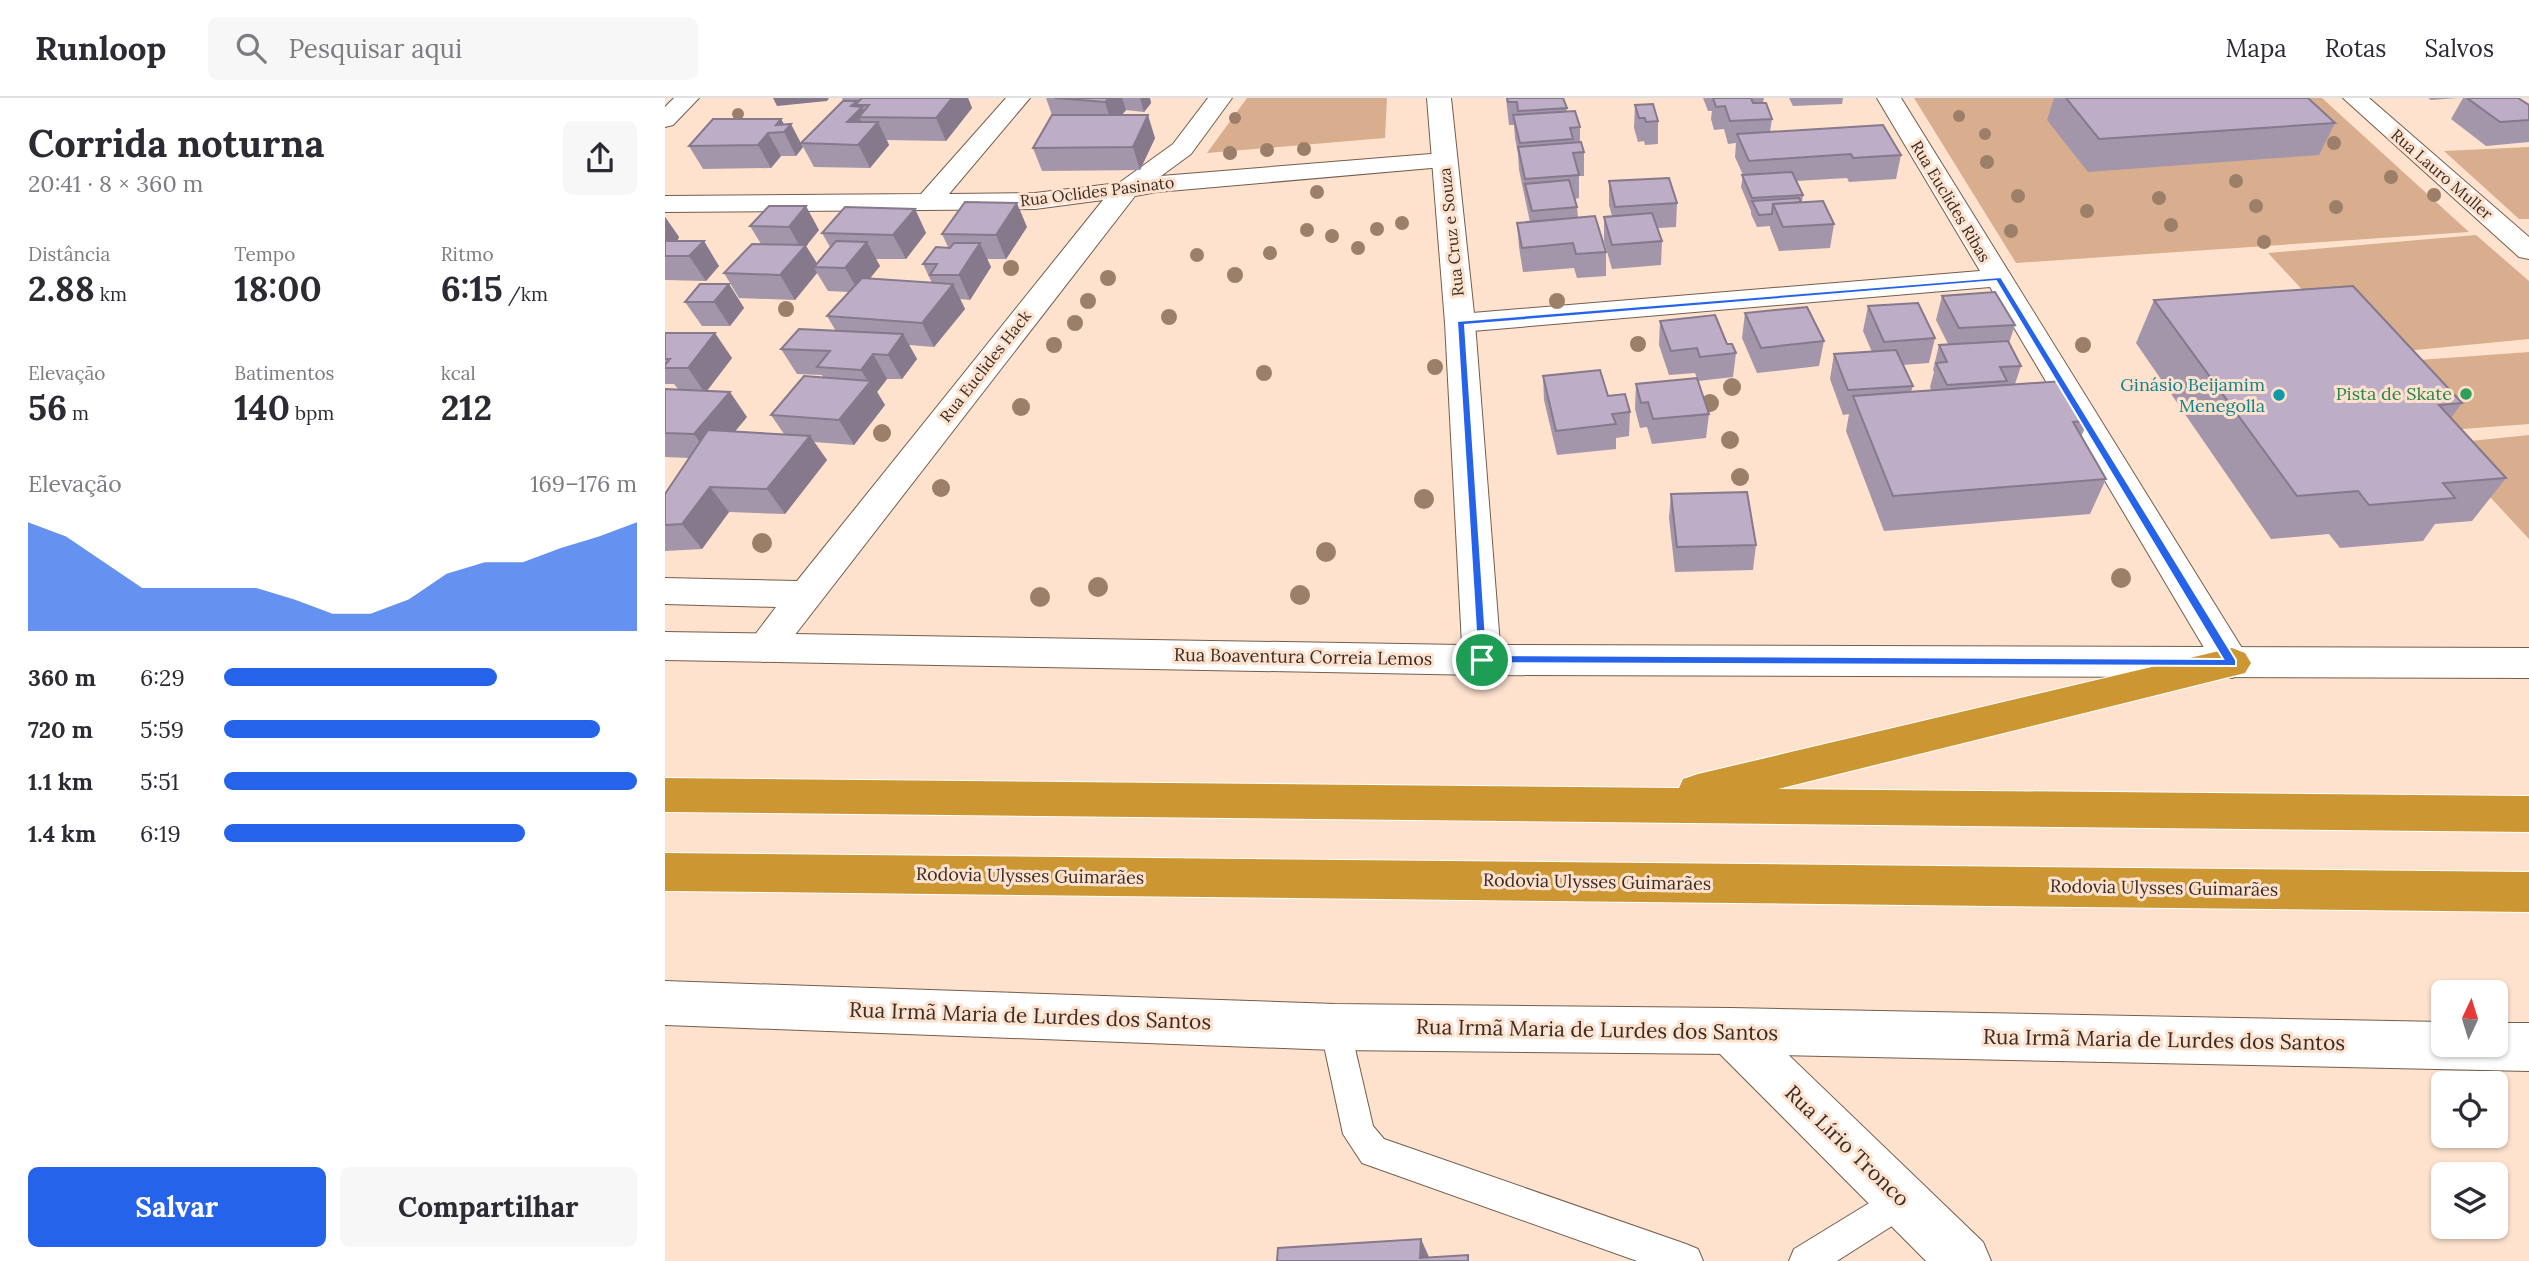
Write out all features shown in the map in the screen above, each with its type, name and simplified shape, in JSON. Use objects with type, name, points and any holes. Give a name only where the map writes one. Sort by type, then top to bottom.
[{"type":"highway","points":[[1641,804],[2232,663]]},
{"type":"highway","points":[[665,795],[2529,814]]},
{"type":"highway","name":"Rodovia Ulysses Guimarães","points":[[665,872],[2529,892]]},
{"type":"street","points":[[665,120],[687,98]]},
{"type":"street","points":[[930,200],[1018,98]]},
{"type":"street","name":"Rua Euclides Hack","points":[[764,648],[1092,230],[1126,190],[1182,149],[1220,98]]},
{"type":"street","name":"Rua Cruz e Souza","points":[[1439,98],[1460,323],[1482,660]]},
{"type":"street","name":"Rua Euclides Ribas","points":[[1889,98],[2232,663]]},
{"type":"street","name":"Rua Lauro Muller","points":[[2355,98],[2525,244]]},
{"type":"street","name":"Rua Oclides Pasinato","points":[[665,204],[1035,201],[1157,184],[1443,160]]},
{"type":"street","points":[[1460,323],[1998,278]]},
{"type":"street","points":[[665,592],[807,594]]},
{"type":"street","name":"Rua Boaventura Correia Lemos","points":[[665,646],[1482,660],[2529,663]]},
{"type":"street","name":"Rua Irmã Maria de Lurdes dos Santos","points":[[665,1003],[1335,1027],[1730,1031],[2527,1048]]},
{"type":"street","name":"Rua Lírio Tronco","points":[[1730,1031],[1964,1261]]},
{"type":"lane","points":[[1335,1027],[1359,1135],[1373,1152],[1686,1261]]},
{"type":"lane","points":[[1806,1261],[1902,1200]]},
{"type":"shaded area","points":[[1247,98],[1387,98],[1385,138],[1207,153]]},
{"type":"shaded area","points":[[1914,98],[2322,98],[2469,232],[2016,263]]},
{"type":"shaded area","points":[[2529,147],[2529,219],[2519,219],[2444,151]]},
{"type":"shaded area","points":[[2476,235],[2529,281],[2529,339],[2363,355],[2268,253]]},
{"type":"shaded area","name":"Pista de Skate","points":[[2529,352],[2529,424],[2436,431],[2377,363]]},
{"type":"shaded area","points":[[2529,435],[2529,539],[2441,444]]},
{"type":"building","points":[[862,98],[952,98],[936,118],[859,117],[869,105],[855,105]]},
{"type":"building","points":[[1055,98],[1109,98],[1105,102]]},
{"type":"building","points":[[1507,98],[1563,98],[1567,108],[1518,111],[1517,102],[1508,102]]},
{"type":"building","points":[[1713,98],[1751,98],[1753,103],[1766,103],[1772,119],[1730,121],[1725,106],[1716,107]]},
{"type":"building","points":[[2066,98],[2308,98],[2335,123],[2099,139]]},
{"type":"building","points":[[2467,98],[2518,98],[2529,105],[2529,120],[2500,122]]},
{"type":"building","points":[[843,101],[857,101],[851,106],[862,107],[847,122],[878,122],[858,145],[801,143]]},
{"type":"building","points":[[1653,104],[1658,121],[1646,122],[1645,118],[1639,118],[1635,105]]},
{"type":"building","points":[[1575,111],[1580,127],[1570,128],[1573,139],[1520,143],[1513,115]]},
{"type":"building","points":[[1052,115],[1148,115],[1133,147],[1033,148]]},
{"type":"building","points":[[713,119],[781,119],[776,125],[791,124],[784,132],[768,133],[758,145],[689,146]]},
{"type":"building","points":[[1883,125],[1901,155],[1853,158],[1851,154],[1749,161],[1737,134]]},
{"type":"building","points":[[1581,142],[1584,152],[1573,153],[1579,175],[1525,179],[1518,147]]},
{"type":"building","points":[[1792,172],[1803,195],[1752,198],[1742,175]]},
{"type":"building","points":[[1669,178],[1677,203],[1615,207],[1609,181]]},
{"type":"building","points":[[1569,180],[1577,207],[1532,211],[1525,184]]},
{"type":"building","points":[[1799,198],[1801,202],[1773,204],[1772,214],[1759,215],[1752,201]]},
{"type":"building","points":[[1823,201],[1834,224],[1783,227],[1773,204]]},
{"type":"building","points":[[965,202],[1017,203],[996,235],[942,234]]},
{"type":"building","points":[[769,206],[806,206],[789,227],[750,226]]},
{"type":"building","points":[[845,207],[915,209],[893,235],[822,233]]},
{"type":"building","points":[[1652,213],[1662,241],[1612,245],[1604,217]]},
{"type":"building","points":[[1595,216],[1606,252],[1576,254],[1573,243],[1522,248],[1517,223]]},
{"type":"building","points":[[665,241],[704,241],[689,256],[665,256]]},
{"type":"building","points":[[836,241],[867,242],[845,268],[814,267]]},
{"type":"building","points":[[954,243],[980,243],[959,275],[930,275],[937,264],[923,264],[936,247],[950,248]]},
{"type":"building","points":[[752,244],[806,245],[780,275],[724,273]]},
{"type":"building","points":[[862,278],[953,284],[922,323],[827,316]]},
{"type":"building","points":[[700,284],[729,284],[714,302],[685,302]]},
{"type":"building","points":[[2353,286],[2462,403],[2439,405],[2506,478],[2443,483],[2455,498],[2369,505],[2358,491],[2297,496],[2154,300]]},
{"type":"building","points":[[1995,292],[2015,325],[1959,328],[1942,296]]},
{"type":"building","points":[[1918,303],[1935,338],[1884,342],[1868,306]]},
{"type":"building","points":[[1807,307],[1824,341],[1761,348],[1745,313]]},
{"type":"building","points":[[1715,315],[1727,344],[1732,344],[1736,353],[1700,357],[1697,348],[1671,351],[1660,321]]},
{"type":"building","points":[[799,329],[903,334],[888,355],[873,354],[861,370],[817,367],[830,351],[781,349]]},
{"type":"building","points":[[665,333],[715,333],[688,368],[665,368],[670,359],[665,359]]},
{"type":"building","points":[[2008,341],[2021,366],[2000,367],[2007,381],[1947,385],[1936,363],[1947,362],[1939,345]]},
{"type":"building","points":[[1896,350],[1913,386],[1848,390],[1834,354]]},
{"type":"building","points":[[1600,370],[1608,396],[1625,394],[1630,412],[1612,414],[1616,424],[1556,431],[1543,376]]},
{"type":"building","points":[[804,376],[871,381],[839,420],[771,415]]},
{"type":"building","points":[[1697,378],[1709,414],[1653,419],[1648,402],[1641,403],[1636,384]]},
{"type":"building","points":[[2063,381],[2088,421],[2073,422],[2106,479],[1893,496],[1853,396]]},
{"type":"building","points":[[665,389],[730,392],[694,434],[665,433]]},
{"type":"building","points":[[708,430],[810,436],[767,489],[710,487],[682,524],[665,525],[665,494]]},
{"type":"building","points":[[1747,492],[1756,545],[1677,547],[1671,494]]},
{"type":"building","points":[[1421,1239],[1420,1258],[1468,1255],[1468,1261],[1277,1261],[1278,1248]]},
{"type":"place","name":"Pista de Skate","points":[[2466,394]]},
{"type":"place","name":"Ginásio Beijamim Menegolla","points":[[2279,395]]},
{"type":"route","points":[[1998,278],[2232,663],[1482,660],[1460,323],[1998,278]]}]
